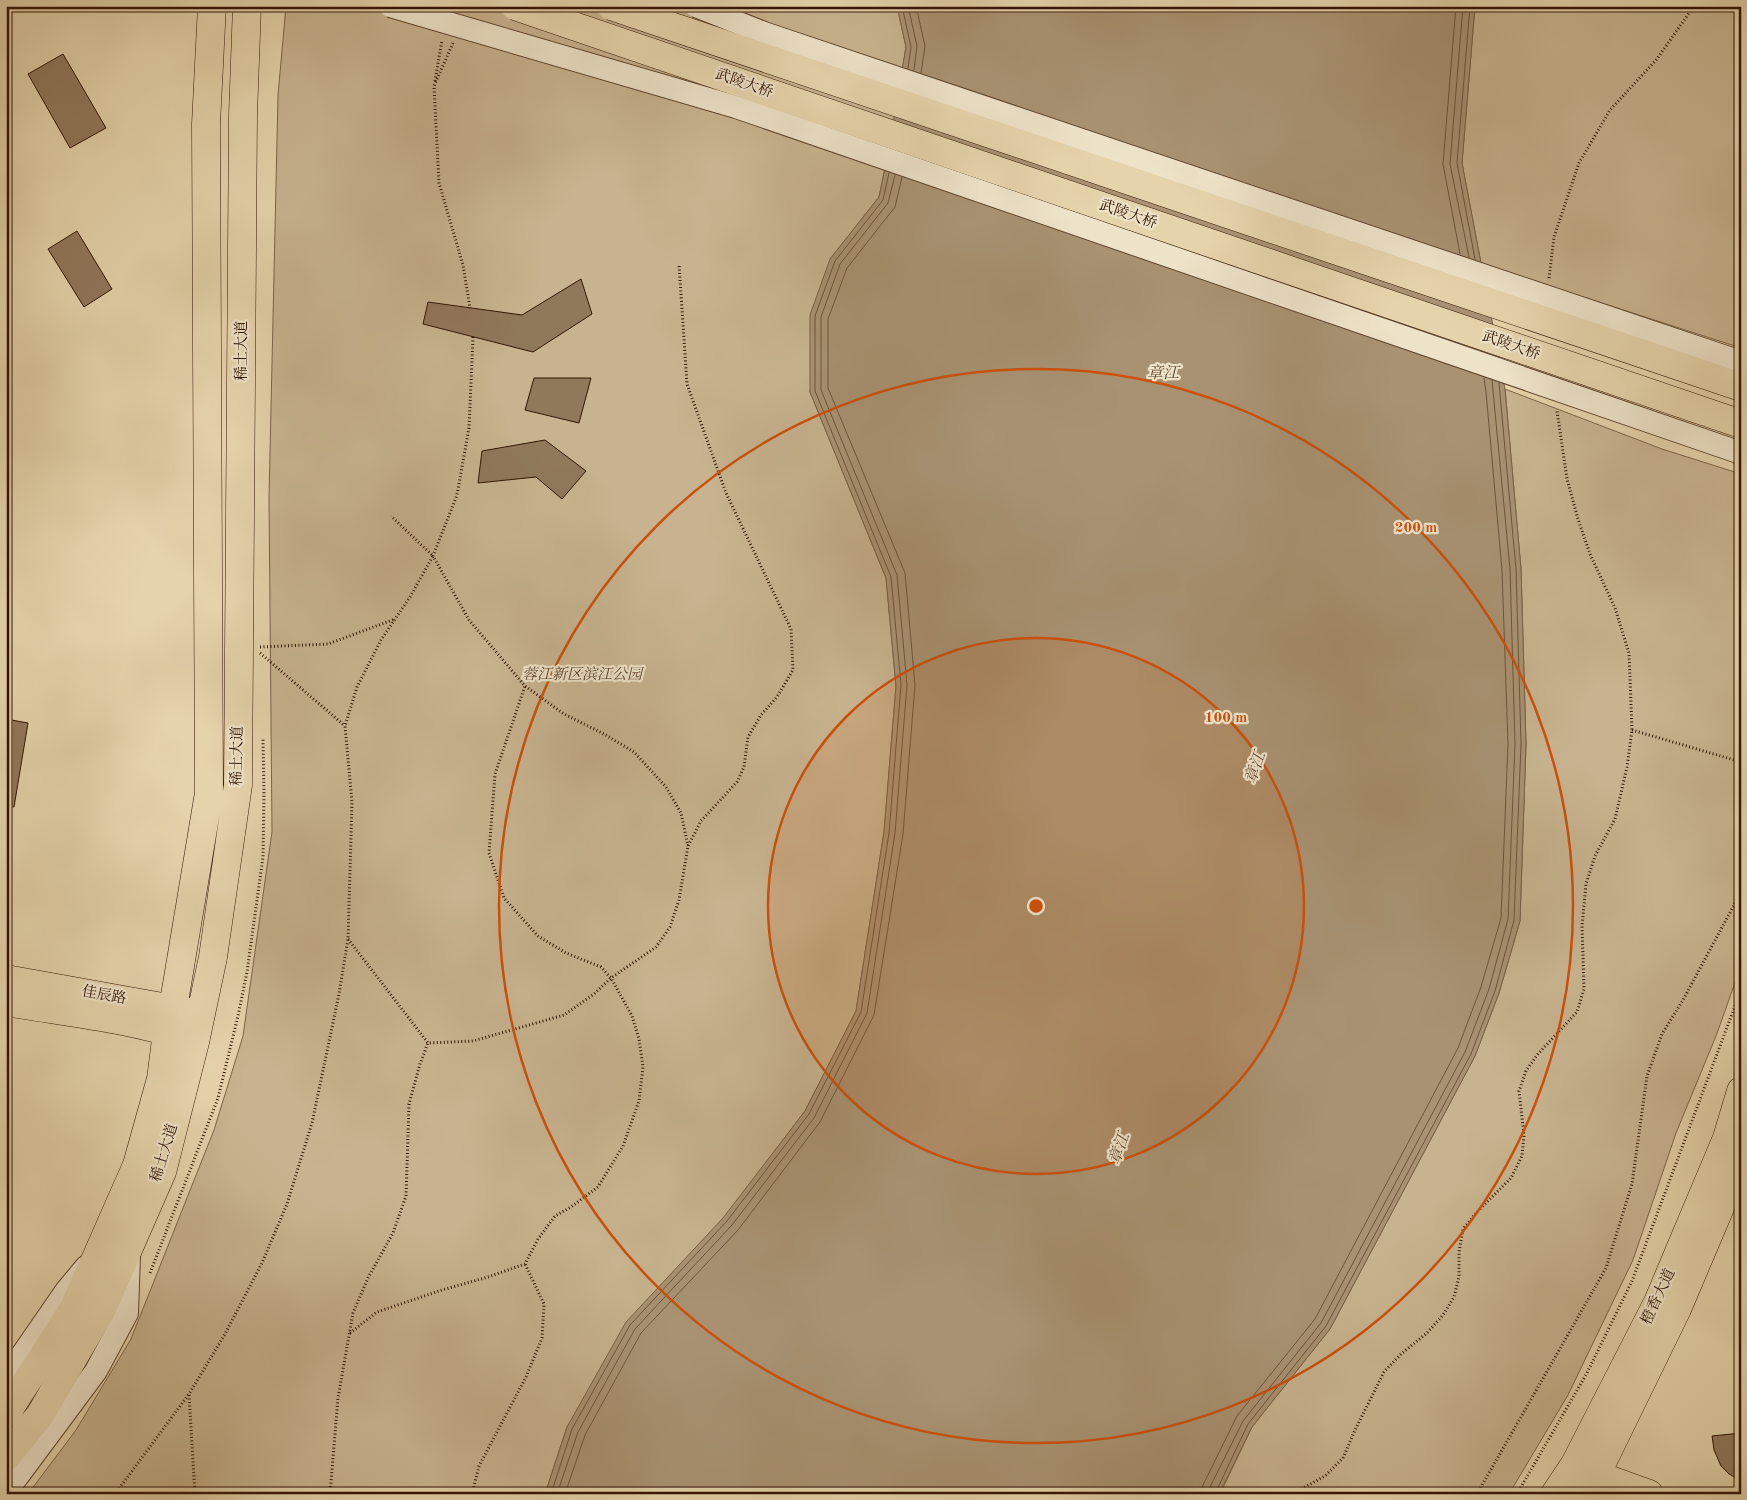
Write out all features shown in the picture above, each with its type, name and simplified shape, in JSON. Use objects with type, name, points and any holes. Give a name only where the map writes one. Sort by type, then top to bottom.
[{"type":"main road","name":"稀土大道","points":[[6,1414],[74,1308],[137,1165],[161,1079],[209,793],[206,124],[212,6]]},
{"type":"main road","name":"稀土大道","points":[[6,1457],[40,1415],[102,1309],[162,1172],[195,1042],[213,957],[238,785],[243,115],[247,6]]},
{"type":"main road","name":"武陵大桥","points":[[515,6],[1741,424]]},
{"type":"main road","name":"武陵大桥","points":[[612,6],[1741,387]]},
{"type":"main road","name":"佳辰路","points":[[6,979],[170,1020],[195,1042]]},
{"type":"main road","name":"佳辰路","points":[[6,1002],[118,1021],[170,1020],[201,1014]]},
{"type":"main road","name":"橙香大道","points":[[1585,1478],[1727,1138],[1741,1091]]},
{"type":"main road","name":"橙香大道","points":[[1555,1494],[1585,1478],[1678,1309],[1741,1158]]},
{"type":"main road","points":[[1585,1478],[1649,1494]]},
{"type":"street","points":[[390,6],[736,107],[1741,452]]},
{"type":"street","points":[[696,6],[764,33],[1741,362]]},
{"type":"street","points":[[6,1492],[96,1371],[127,1313],[129,1246]]},
{"type":"street","points":[[6,1378],[66,1291],[100,1251]]},
{"type":"path","points":[[1548,285],[1554,237],[1579,163],[1610,110],[1657,59],[1694,6]]},
{"type":"path","points":[[444,33],[434,86],[439,184],[463,265],[470,308]]},
{"type":"path","points":[[434,86],[454,42]]},
{"type":"path","points":[[428,1043],[473,1041],[564,1015],[656,946],[670,927],[679,900],[688,846],[701,821],[737,782],[744,767],[748,738],[761,715],[777,696],[794,670],[791,629],[726,493],[687,384],[679,264]]},
{"type":"path","points":[[115,1494],[189,1394],[225,1334],[262,1263],[287,1204],[312,1122],[339,994],[348,939],[352,802],[345,726],[356,687],[381,640],[410,597],[433,556],[457,496],[469,428],[474,337]]},
{"type":"path","points":[[1292,1494],[1325,1476],[1343,1458],[1384,1372],[1401,1354],[1427,1333],[1443,1315],[1454,1297],[1459,1277],[1463,1229],[1510,1178],[1522,1156],[1524,1135],[1519,1091],[1526,1071],[1537,1055],[1577,1012],[1584,989],[1582,926],[1586,884],[1594,856],[1615,819],[1627,767],[1632,730],[1629,653],[1615,608],[1590,554],[1578,519],[1567,479],[1556,402]]},
{"type":"path","points":[[391,516],[433,556],[469,620],[525,686],[564,714],[604,734],[634,752],[666,787],[681,814],[688,846]]},
{"type":"path","points":[[260,647],[328,644],[396,619]]},
{"type":"path","points":[[260,652],[345,726]]},
{"type":"path","points":[[350,1333],[377,1312],[525,1264],[538,1239],[555,1216],[598,1187],[623,1146],[639,1101],[643,1067],[639,1039],[632,1016],[611,978],[601,967],[566,953],[538,936],[504,898],[489,853],[495,774],[525,686]]},
{"type":"path","points":[[1632,730],[1741,762]]},
{"type":"path","points":[[1477,1494],[1606,1268],[1632,1184],[1647,1076],[1662,1034],[1683,1000],[1734,904],[1741,885]]},
{"type":"path","points":[[348,939],[428,1043]]},
{"type":"path","points":[[1517,1494],[1587,1373],[1632,1281],[1741,990]]},
{"type":"path","points":[[330,1494],[338,1398],[354,1313],[368,1278],[393,1233],[406,1196],[409,1104],[428,1043]]},
{"type":"path","points":[[472,1494],[479,1466],[526,1376],[542,1338],[544,1304],[525,1264]]},
{"type":"path","points":[[189,1394],[195,1494]]},
{"type":"green space","name":"蓉江新区滨江公园","points":[[286,6],[897,6],[906,47],[879,197],[830,259],[810,392],[886,578],[896,686],[884,832],[856,1011],[805,1111],[567,1427],[545,1494],[28,1494],[76,1430],[131,1339],[214,1130],[243,1036],[272,832],[269,498],[278,95]]},
{"type":"green space","points":[[1475,6],[1741,6],[1741,348],[1481,264],[1462,163]]},
{"type":"green space","points":[[1505,389],[1662,449],[1741,474],[1741,966],[1716,1036],[1676,1133],[1633,1260],[1568,1395],[1509,1494],[1220,1494],[1252,1427],[1330,1329],[1475,1056],[1499,993],[1520,921],[1526,744],[1521,569]]},
{"type":"water","name":"章江","points":[[897,6],[1475,6],[1462,163],[1505,389],[1521,569],[1526,744],[1520,921],[1499,993],[1475,1056],[1330,1329],[1252,1427],[1219,1494],[545,1494],[567,1427],[626,1322],[723,1218],[805,1111],[856,1011],[884,832],[896,686],[886,578],[810,392],[810,315],[830,259],[879,197],[906,47]]},
{"type":"building","points":[[63,54],[106,128],[70,148],[28,74]]},
{"type":"building","points":[[77,231],[112,289],[84,307],[48,249]]},
{"type":"building","points":[[581,279],[592,314],[533,352],[423,324],[428,302],[522,315]]},
{"type":"building","points":[[534,378],[591,378],[579,423],[525,410]]},
{"type":"building","points":[[545,440],[586,471],[562,499],[536,477],[478,483],[482,451]]},
{"type":"building","points":[[6,719],[28,723],[14,807],[6,806]]},
{"type":"building","points":[[1741,1433],[1741,1481],[1729,1474],[1721,1466],[1714,1450],[1712,1436]]}]
